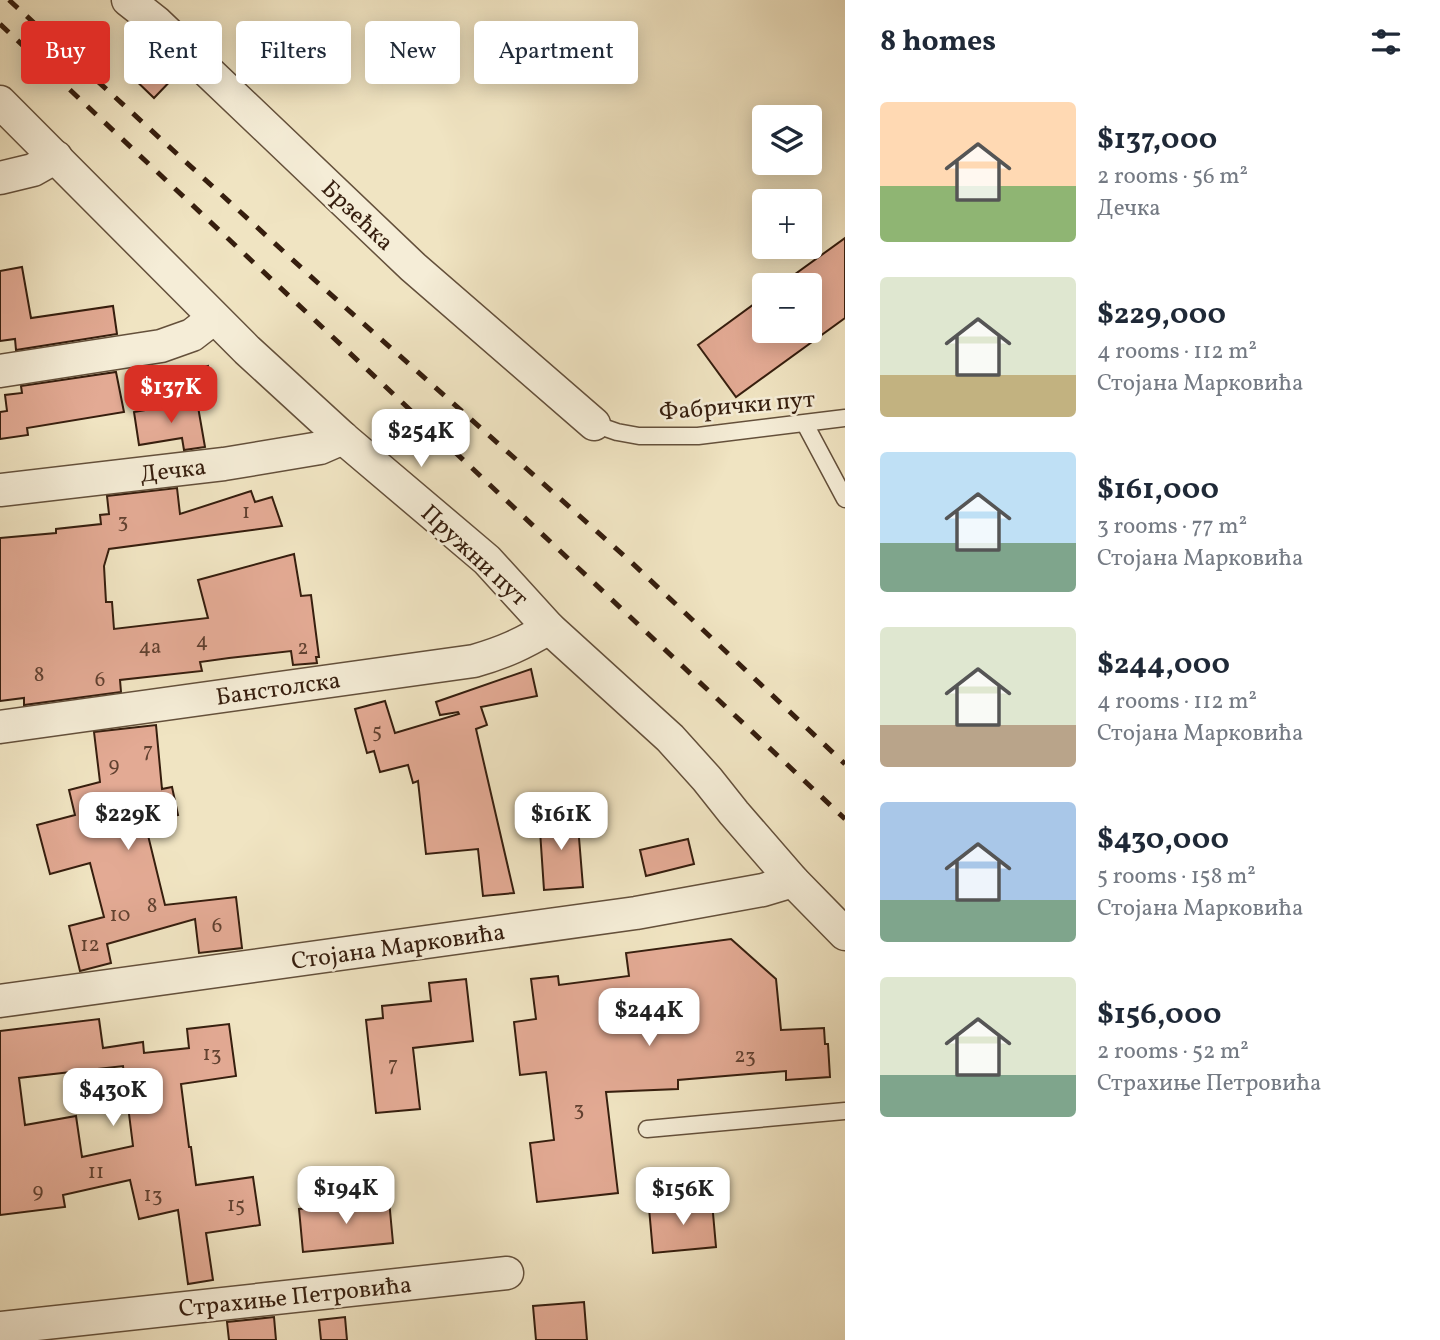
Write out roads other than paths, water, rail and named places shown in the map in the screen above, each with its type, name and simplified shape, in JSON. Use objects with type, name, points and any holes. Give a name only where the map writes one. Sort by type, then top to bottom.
[{"type":"street","name":"Брзећка","points":[[128,0],[156,22],[413,267],[594,424]]},
{"type":"street","name":"Пружни пут","points":[[0,102],[247,351],[342,438],[487,560],[549,628],[670,738],[793,881],[845,934]]},
{"type":"street","points":[[0,178],[33,170],[55,157]]},
{"type":"street","points":[[0,370],[161,346],[192,335],[214,318]]},
{"type":"street","name":"Дечка","points":[[0,490],[238,461],[320,448],[342,438]]},
{"type":"street","name":"Банстолска","points":[[0,727],[474,661],[505,652],[549,628]]},
{"type":"street","name":"Стојана Марковића","points":[[0,1001],[636,913],[763,890],[793,881]]},
{"type":"street","name":"Страхиње Петровића","points":[[0,1328],[508,1273]]},
{"type":"lane","name":"Фабрички пут","points":[[594,424],[639,436],[698,436],[843,417]]},
{"type":"lane","points":[[804,424],[845,499]]},
{"type":"lane","points":[[647,1129],[845,1111]]},
{"type":"railway","points":[[9,0],[318,283],[629,560],[845,764]]},
{"type":"railway","points":[[0,24],[845,819]]}]
